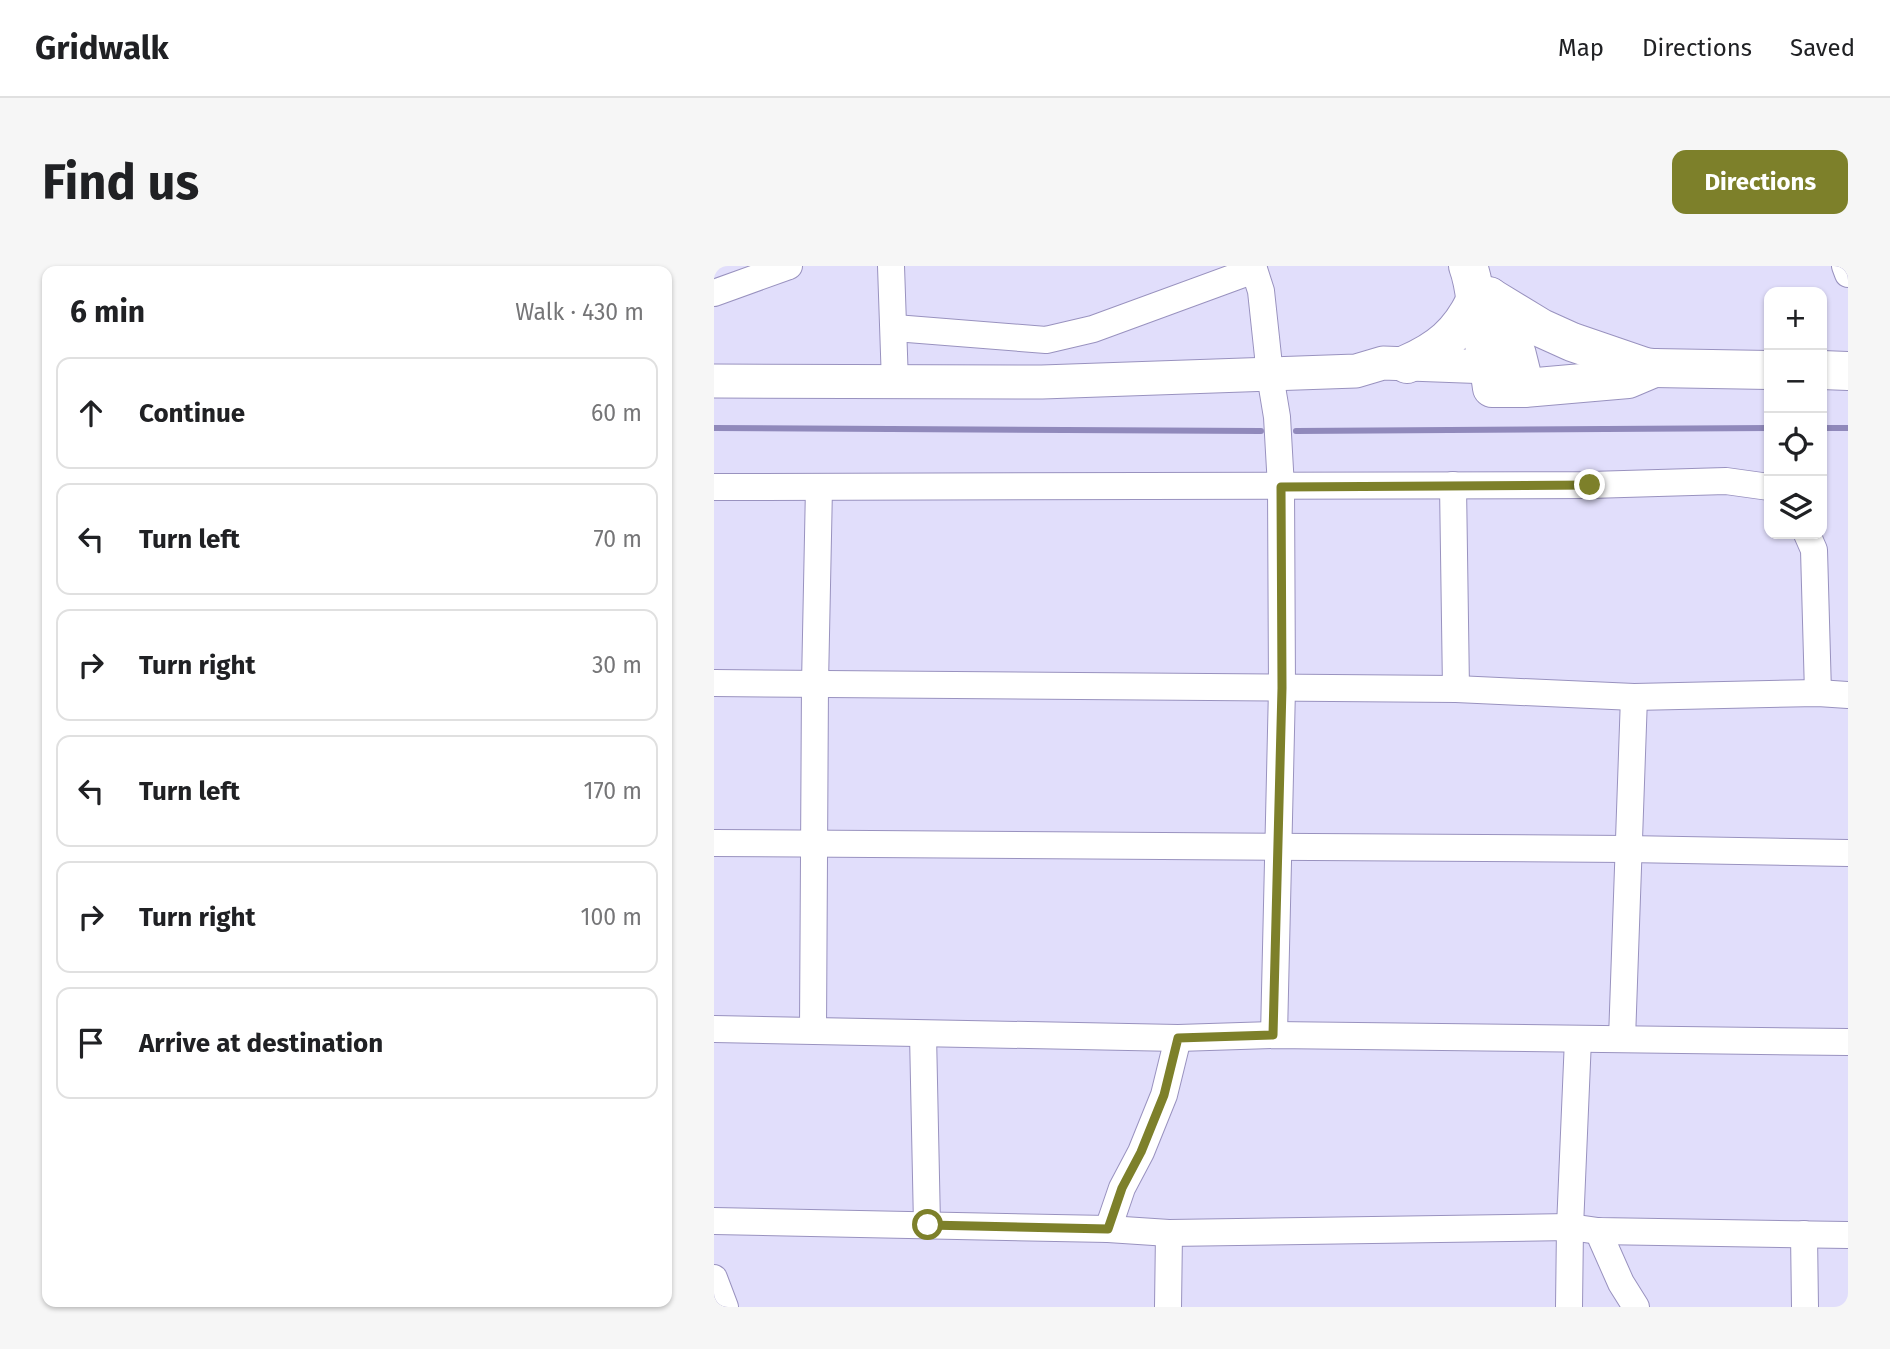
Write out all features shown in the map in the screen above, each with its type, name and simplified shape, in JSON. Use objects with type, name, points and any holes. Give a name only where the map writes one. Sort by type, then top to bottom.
[{"type":"highway","points":[[1407,364],[1436,349],[1465,321],[1476,286]]},
{"type":"highway","points":[[1476,286],[1541,328],[1572,342],[1648,367]]},
{"type":"highway","points":[[1476,286],[1503,318],[1507,378],[1648,367],[1764,370]]},
{"type":"highway","points":[[1827,370],[1848,370]]},
{"type":"main road","points":[[714,381],[1042,382],[1356,371],[1383,363],[1507,378]]},
{"type":"main road","points":[[1356,371],[1380,380],[1507,378]]},
{"type":"street","points":[[714,293],[789,266]]},
{"type":"street","points":[[891,266],[895,383]]},
{"type":"street","points":[[1845,266],[1848,274]]},
{"type":"street","points":[[895,328],[1046,340],[1104,326],[1254,268],[1261,291],[1277,417],[1281,487],[1282,688],[1273,1035]]},
{"type":"street","points":[[714,487],[1281,487],[1590,485],[1726,481],[1764,486]]},
{"type":"street","points":[[1453,485],[1456,688]]},
{"type":"street","points":[[813,1030],[819,487]]},
{"type":"street","points":[[1809,539],[1814,550],[1818,693]]},
{"type":"street","points":[[714,684],[1456,688],[1634,697],[1818,693],[1848,695]]},
{"type":"street","points":[[1622,1040],[1634,697]]},
{"type":"street","points":[[714,843],[1848,853]]},
{"type":"street","points":[[714,1029],[1178,1038],[1273,1035],[1848,1042]]},
{"type":"street","points":[[923,1034],[928,1225]]},
{"type":"street","points":[[1108,1229],[1122,1188],[1141,1152],[1164,1095],[1178,1038]]},
{"type":"street","points":[[1569,1307],[1578,1039]]},
{"type":"street","points":[[714,1221],[1108,1229],[1169,1233],[1570,1227],[1598,1231],[1848,1235]]},
{"type":"street","points":[[1598,1231],[1621,1283],[1636,1307]]},
{"type":"street","points":[[1168,1307],[1169,1233]]},
{"type":"street","points":[[1804,1234],[1805,1307]]},
{"type":"street","points":[[714,1278],[724,1307]]},
{"type":"waterway","points":[[714,428],[1261,431]]},
{"type":"waterway","points":[[1296,431],[1764,428]]},
{"type":"waterway","points":[[1827,428],[1848,428]]},
{"type":"route","points":[[928,1225],[1108,1229],[1122,1188],[1141,1152],[1164,1095],[1178,1038],[1273,1035],[1282,688],[1281,487],[1590,485]]}]
